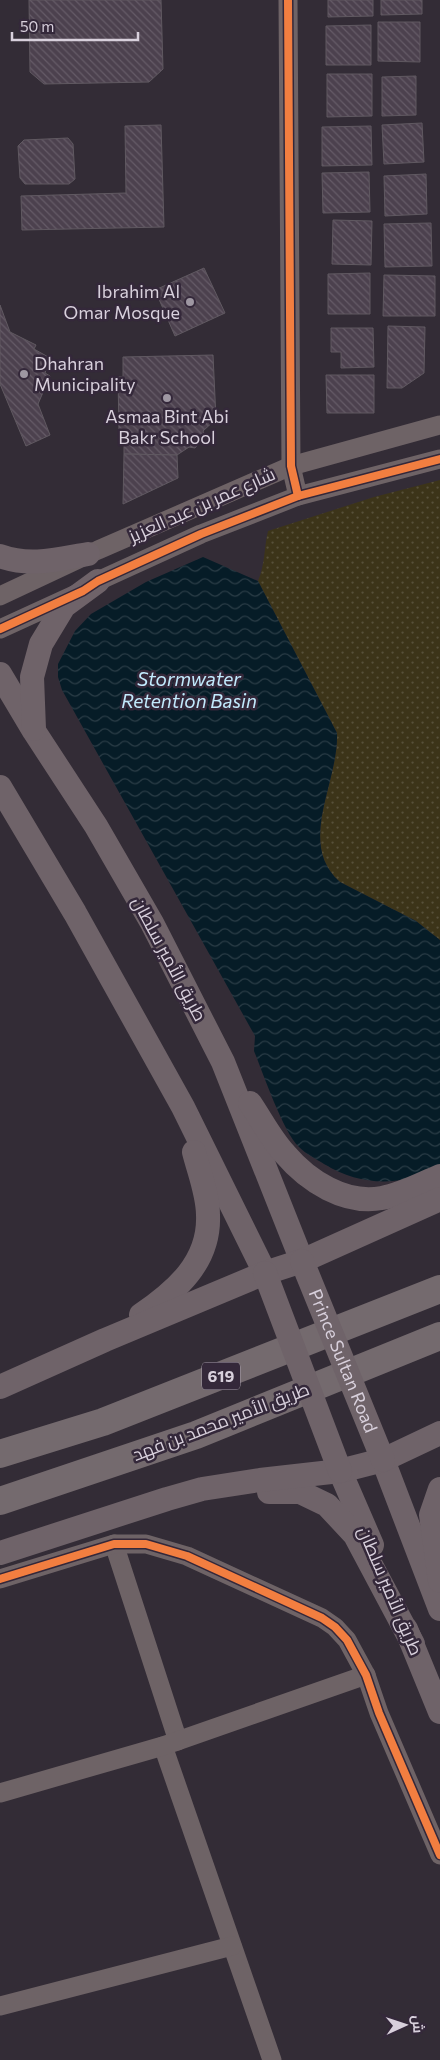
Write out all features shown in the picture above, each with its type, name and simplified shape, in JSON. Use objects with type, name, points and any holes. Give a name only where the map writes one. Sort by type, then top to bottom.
[{"type":"highway","name":"619","points":[[0,1454],[103,1422],[440,1289]]},
{"type":"highway","name":"طريق الأمير محمد بن فهد","points":[[0,1501],[196,1435],[440,1336]]},
{"type":"main road","points":[[0,556],[24,562],[42,562],[88,554]]},
{"type":"main road","points":[[34,730],[32,677],[41,644],[64,606],[98,582]]},
{"type":"main road","name":"طريق الأمير سلطان","points":[[0,674],[96,826],[152,923],[223,1062],[302,1261]]},
{"type":"main road","points":[[0,786],[75,913],[183,1106],[265,1273],[340,1471]]},
{"type":"main road","points":[[223,1062],[284,1154],[317,1183],[339,1194],[354,1198],[380,1198],[399,1194],[440,1176]]},
{"type":"main road","points":[[104,1340],[162,1300],[182,1281],[200,1257],[206,1240],[208,1214],[183,1106]]},
{"type":"main road","points":[[0,1387],[104,1340],[265,1273],[302,1261],[440,1199]]},
{"type":"main road","name":"Prince Sultan Road","points":[[302,1261],[383,1460]]},
{"type":"main road","points":[[0,1553],[202,1489],[340,1471],[383,1460],[440,1433]]},
{"type":"main road","points":[[383,1460],[440,1609]]},
{"type":"main road","name":"طريق الأمير سلطان","points":[[340,1471],[440,1712]]},
{"type":"main road","points":[[202,1489],[300,1492],[327,1505],[355,1535],[413,1644]]},
{"type":"main road","points":[[440,1489],[432,1515],[440,1582]]},
{"type":"street","points":[[288,0],[291,466],[298,496]]},
{"type":"street","name":"شارع عمر بن عبد العزيز","points":[[0,596],[88,554],[291,466],[440,425]]},
{"type":"street","points":[[0,629],[201,534],[298,496],[440,459]]},
{"type":"street","points":[[0,1579],[114,1544],[146,1544],[187,1556],[322,1618],[348,1640],[366,1675],[379,1713],[440,1855]]},
{"type":"street","points":[[114,1544],[170,1743],[232,1946],[272,2060]]},
{"type":"street","points":[[0,1793],[170,1743],[366,1675]]},
{"type":"street","points":[[0,2006],[232,1946]]},
{"type":"sand","points":[[440,480],[440,940],[416,921],[340,882],[327,866],[321,849],[320,831],[336,752],[337,733],[258,581],[262,569],[268,531],[374,497]]},
{"type":"water","name":"Stormwater Retention Basin","points":[[203,557],[258,581],[337,733],[336,752],[320,831],[321,849],[327,866],[340,882],[416,921],[440,940],[440,1168],[425,1174],[396,1181],[367,1180],[353,1177],[338,1172],[311,1156],[302,1150],[293,1139],[280,1116],[254,1051],[255,1036],[62,690],[58,677],[58,664],[75,631],[91,614],[146,582]]},
{"type":"building","points":[[29,0],[161,0],[163,69],[149,82],[44,84],[30,72]]},
{"type":"building","points":[[328,0],[373,0],[373,16],[328,17]]},
{"type":"building","points":[[381,0],[422,0],[422,14],[381,15]]},
{"type":"building","points":[[378,22],[420,22],[420,62],[378,61]]},
{"type":"building","points":[[371,25],[371,65],[326,65],[326,26]]},
{"type":"building","points":[[327,74],[372,74],[372,116],[327,117]]},
{"type":"building","points":[[416,76],[416,115],[382,116],[382,77]]},
{"type":"building","points":[[422,123],[424,162],[384,164],[382,125]]},
{"type":"building","points":[[161,125],[164,227],[22,230],[21,196],[126,193],[125,126]]},
{"type":"building","points":[[371,126],[372,165],[322,166],[322,127]]},
{"type":"building","points":[[68,138],[73,144],[75,179],[69,184],[25,184],[20,178],[18,146],[24,140]]},
{"type":"building","points":[[369,172],[370,212],[323,213],[322,173]]},
{"type":"building","points":[[426,174],[427,214],[385,216],[384,176]]},
{"type":"building","points":[[333,220],[372,221],[371,265],[332,264]]},
{"type":"building","points":[[431,223],[432,266],[385,267],[384,224]]},
{"type":"building","name":"Ibrahim Al Omar Mosque","points":[[204,268],[225,313],[175,336],[155,290]]},
{"type":"building","points":[[370,273],[370,314],[328,314],[328,274]]},
{"type":"building","points":[[384,275],[435,276],[435,316],[383,316]]},
{"type":"building","name":"Dhahran Municipality","points":[[0,305],[10,332],[36,345],[34,349],[50,358],[45,373],[50,376],[38,404],[50,435],[26,446],[0,384]]},
{"type":"building","points":[[388,326],[425,327],[424,373],[402,388],[387,388]]},
{"type":"building","points":[[331,328],[373,328],[374,367],[341,368],[341,352],[331,352]]},
{"type":"building","name":"Asmaa Bint Abi Bakr School","points":[[213,355],[216,419],[203,431],[205,436],[195,448],[189,447],[177,455],[124,454],[124,431],[119,431],[118,377],[123,377],[123,357]]},
{"type":"building","points":[[326,375],[374,375],[374,413],[327,413]]},
{"type":"building","points":[[124,454],[177,455],[178,478],[123,504]]},
{"type":"cycle path","points":[[288,0],[291,466],[298,496]]},
{"type":"cycle path","points":[[0,629],[83,591],[98,581],[201,534],[298,496],[440,459]]},
{"type":"cycle path","points":[[0,1579],[114,1544],[146,1544],[187,1556],[322,1618],[335,1627],[347,1640],[366,1675],[379,1713],[440,1855]]},
{"type":"place","name":"Ibrahim Al Omar Mosque","points":[[190,302]]},
{"type":"place","name":"Dhahran Municipality","points":[[24,374]]},
{"type":"place","name":"Asmaa Bint Abi Bakr School","points":[[167,398]]}]
